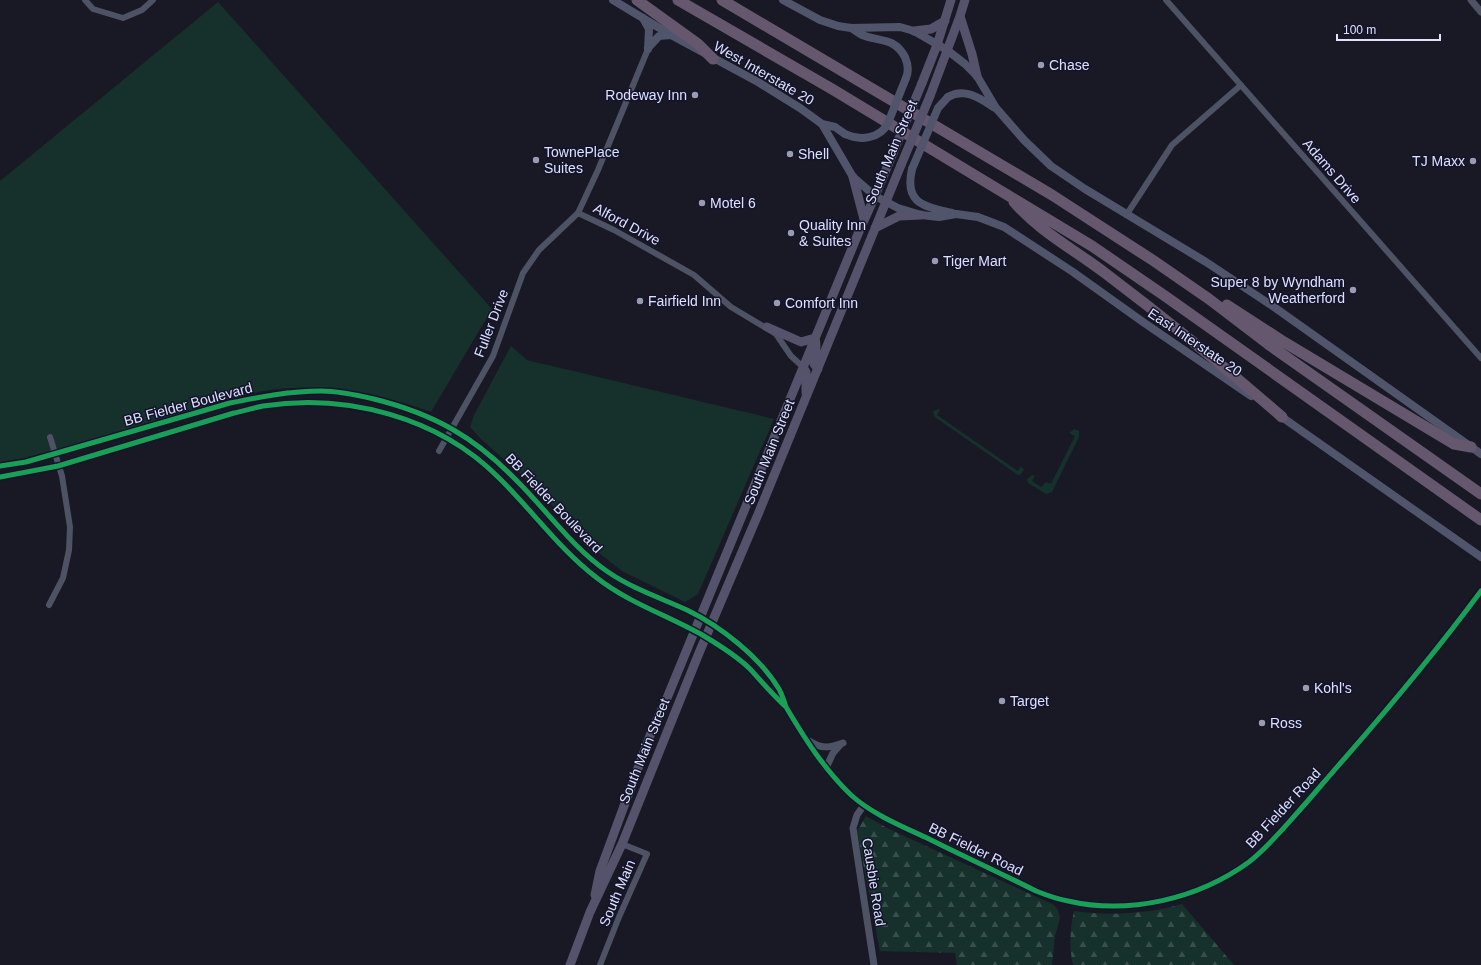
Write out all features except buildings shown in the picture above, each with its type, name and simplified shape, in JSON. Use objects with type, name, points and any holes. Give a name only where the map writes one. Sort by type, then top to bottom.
[{"type":"highway","points":[[637,0],[698,44],[713,59]]},
{"type":"highway","points":[[678,0],[832,89],[1005,192],[1092,246],[1481,520]]},
{"type":"highway","points":[[722,0],[1052,195],[1154,261],[1274,348],[1481,494]]},
{"type":"highway","points":[[1005,192],[1026,216],[1100,269],[1161,316],[1238,378],[1282,417]]},
{"type":"highway","points":[[1208,299],[1227,305],[1290,345],[1454,444],[1471,447]]},
{"type":"main road","name":"West Interstate 20","points":[[614,0],[713,59],[758,82],[788,100],[822,124],[853,177],[875,196]]},
{"type":"main road","points":[[783,0],[820,20],[850,28],[900,27],[914,30],[931,29],[945,21]]},
{"type":"main road","name":"South Main Street","points":[[590,912],[600,871],[651,733],[922,83],[937,45],[951,0]]},
{"type":"main road","name":"South Main Street","points":[[570,965],[590,912],[622,844],[706,637],[818,369],[932,90],[965,0]]},
{"type":"main road","points":[[960,16],[977,76]]},
{"type":"main road","points":[[642,18],[649,29],[648,48]]},
{"type":"main road","points":[[822,124],[835,127],[854,138],[866,138],[878,134],[888,123],[906,78],[908,68],[907,62],[898,47],[886,40],[862,35],[850,28]]},
{"type":"main road","points":[[914,30],[947,50],[965,64],[977,76],[996,108],[1024,140],[1051,166],[1085,189],[1206,262],[1274,307],[1481,454]]},
{"type":"main road","points":[[648,48],[660,36],[671,35]]},
{"type":"main road","points":[[956,214],[925,206],[917,201],[910,188],[912,169],[938,108],[948,97],[951,95],[968,93],[996,108]]},
{"type":"main road","points":[[853,177],[864,219]]},
{"type":"main road","name":"East Interstate 20","points":[[875,196],[898,208],[921,215],[939,217],[956,214],[978,217],[1004,227],[1073,272],[1481,557]]},
{"type":"main road","points":[[875,228],[899,216],[921,215]]},
{"type":"main road","points":[[767,327],[801,342],[815,338],[818,347],[814,364],[818,369]]},
{"type":"main road","points":[[803,367],[806,372],[806,398]]},
{"type":"street","points":[[85,0],[93,9],[124,18],[142,10],[152,0]]},
{"type":"street","name":"Adams Drive","points":[[1166,0],[1481,358]]},
{"type":"street","points":[[1471,0],[1481,12]]},
{"type":"street","name":"Alford Drive","points":[[648,48],[598,170],[578,213],[614,230],[694,275],[731,307],[767,327],[776,334],[791,356],[803,367]]},
{"type":"street","points":[[1128,214],[1172,145],[1240,85]]},
{"type":"street","name":"Fuller Drive","points":[[438,451],[493,356],[523,273],[539,250],[578,213]]},
{"type":"street","name":"BB Fielder Boulevard","points":[[0,466],[26,462],[230,403],[291,392],[322,391],[357,395],[391,403],[424,414],[452,428],[475,444],[506,470],[574,543],[594,562],[623,582],[688,610],[700,617],[750,654],[767,672],[779,689],[786,707]]},
{"type":"street","name":"BB Fielder Boulevard","points":[[0,477],[58,466],[262,406],[320,402],[389,414],[418,424],[446,437],[468,452],[490,469],[509,488],[564,550],[598,579],[617,592],[706,637],[749,668],[770,693],[786,707]]},
{"type":"street","points":[[49,606],[63,578],[69,550],[70,527],[62,476],[50,437]]},
{"type":"street","name":"BB Fielder Road","points":[[786,707],[826,768],[852,795],[864,805],[899,825],[1036,891],[1068,901],[1084,904],[1125,906],[1157,902],[1196,890],[1214,882],[1249,862],[1281,832],[1429,660],[1481,591]]},
{"type":"street","points":[[804,736],[817,746],[830,747],[843,743],[833,753],[826,768]]},
{"type":"street","name":"Causbie Road","points":[[864,805],[857,815],[853,828],[874,965]]},
{"type":"street","name":"South Main","points":[[600,965],[619,917],[647,854],[622,844]]},
{"type":"green space","points":[[218,2],[492,309],[431,412],[398,401],[346,390],[312,388],[280,389],[251,393],[69,447],[0,463],[0,181]]},
{"type":"green space","points":[[511,346],[527,360],[774,419],[698,594],[685,602],[622,571],[590,546],[534,486],[480,438],[470,427],[474,415]]},
{"type":"green space","points":[[940,410],[937,415],[1018,471],[1021,466],[1024,470],[1021,474],[1018,475],[936,418],[933,411]]},
{"type":"green space","points":[[1074,429],[1079,431],[1079,437],[1052,492],[1046,494],[1028,483],[1027,479],[1032,475],[1035,476],[1032,481],[1041,487],[1046,482],[1051,484],[1075,436],[1069,433]]},
{"type":"green space","points":[[866,816],[887,828],[1054,905],[1058,910],[1060,918],[1055,936],[1052,965],[957,965],[955,953],[880,951],[857,831]]},
{"type":"green space","points":[[1182,904],[1234,965],[1073,965],[1070,938],[1074,911],[1115,914],[1142,912]]},
{"type":"cycle path","points":[[0,466],[26,462],[230,403],[275,395],[309,391],[334,392],[361,396],[396,405],[435,420],[452,429],[486,452],[529,493],[583,552],[608,572],[637,588],[687,610],[726,634],[750,654],[771,677],[780,691],[786,707],[750,669],[728,651],[691,629],[622,595],[583,567],[570,555],[498,477],[474,456],[448,439],[419,425],[389,414],[358,407],[326,403],[294,403],[263,406],[234,413],[58,466],[0,477]]},
{"type":"cycle path","points":[[786,707],[808,742],[832,775],[859,802],[877,814],[1036,891],[1064,900],[1091,905],[1139,905],[1162,901],[1208,886],[1229,875],[1249,862],[1262,851],[1380,717],[1432,655],[1481,591]]},
{"type":"place","name":"Chase","points":[[1041,65]]},
{"type":"place","name":"Rodeway Inn","points":[[695,95]]},
{"type":"place","name":"Shell","points":[[790,154]]},
{"type":"place","name":"TownePlace Suites","points":[[536,160]]},
{"type":"place","name":"TJ Maxx","points":[[1473,161]]},
{"type":"place","name":"Motel 6","points":[[702,203]]},
{"type":"place","name":"Quality Inn & Suites","points":[[791,233]]},
{"type":"place","name":"Tiger Mart","points":[[935,261]]},
{"type":"place","name":"Super 8 by Wyndham Weatherford","points":[[1353,290]]},
{"type":"place","name":"Fairfield Inn","points":[[640,301]]},
{"type":"place","name":"Comfort Inn","points":[[777,303]]},
{"type":"place","name":"Kohl's","points":[[1306,688]]},
{"type":"place","name":"Target","points":[[1002,701]]},
{"type":"place","name":"Ross","points":[[1262,723]]}]
